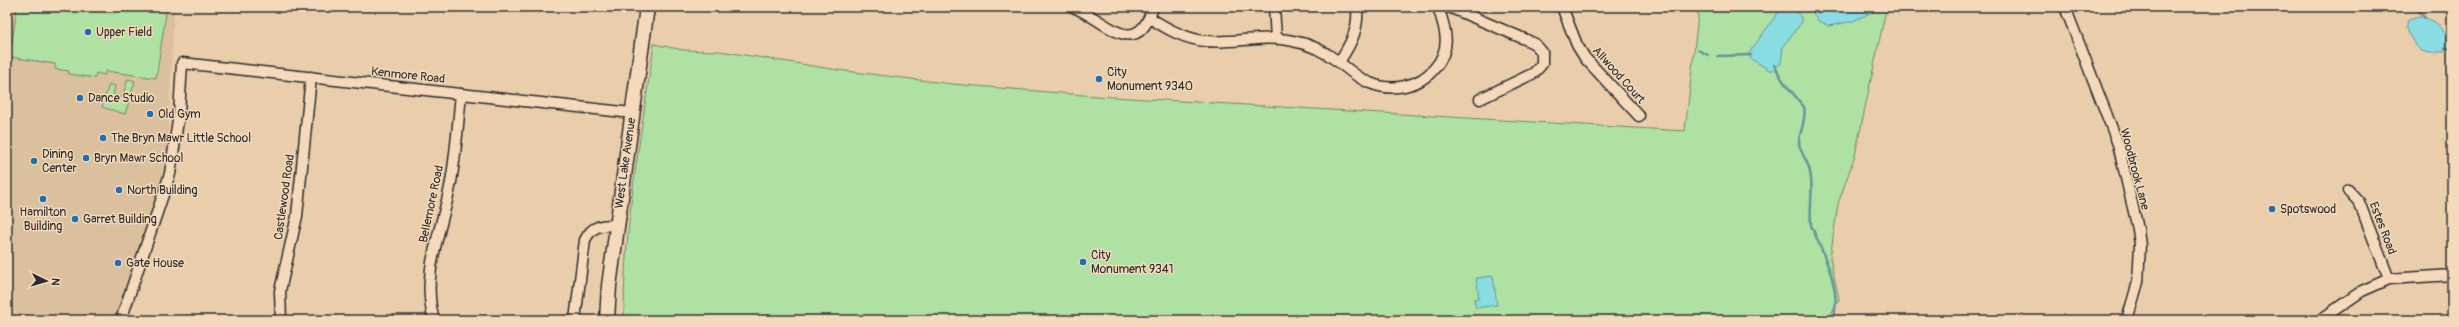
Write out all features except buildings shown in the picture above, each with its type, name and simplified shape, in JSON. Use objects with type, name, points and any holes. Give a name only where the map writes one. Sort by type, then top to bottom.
[{"type":"street","name":"West Lake Avenue","points":[[607,320],[617,225],[647,7]]},
{"type":"street","points":[[1073,7],[1093,16],[1119,34],[1132,34],[1145,26],[1150,18],[1153,7]]},
{"type":"street","points":[[1274,7],[1276,38]]},
{"type":"street","points":[[1339,62],[1354,38],[1358,24],[1358,7]]},
{"type":"street","points":[[1150,18],[1174,32],[1204,41],[1276,38],[1309,46],[1339,62],[1358,76],[1377,85],[1397,87],[1414,83],[1424,78],[1438,65],[1446,46],[1445,27],[1438,7]]},
{"type":"street","points":[[1449,7],[1527,40],[1535,44],[1542,52],[1542,64],[1534,73],[1480,99]]},
{"type":"street","name":"Allwood Court","points":[[1562,7],[1577,46],[1585,58],[1596,72],[1639,116]]},
{"type":"street","name":"Woodbrook Lane","points":[[2065,7],[2118,144],[2138,229],[2140,246],[2138,282],[2127,320]]},
{"type":"street","name":"Kenmore Road","points":[[121,320],[170,174],[179,114],[182,63],[632,113]]},
{"type":"street","name":"Castlewood Road","points":[[281,320],[280,291],[297,216],[311,77]]},
{"type":"street","name":"Bellemore Road","points":[[434,320],[430,297],[431,261],[451,180],[461,94]]},
{"type":"street","name":"Estes Road","points":[[2348,190],[2359,202],[2389,279]]},
{"type":"street","points":[[575,320],[585,240],[588,233],[593,228],[602,225],[617,225]]},
{"type":"street","points":[[2320,320],[2362,291],[2389,279],[2452,275]]},
{"type":"shaded area","name":"Bryn Mawr School","points":[[7,7],[174,7],[168,138],[163,177],[115,320],[7,320]]},
{"type":"green space","name":"Upper Field","points":[[17,7],[167,7],[156,78],[106,71],[105,75],[96,73],[95,78],[69,74],[69,71],[55,69],[55,64],[10,57]]},
{"type":"green space","points":[[1699,7],[1892,7],[1885,14],[1855,155],[1838,204],[1830,258],[1839,299],[1828,320],[624,320],[626,251],[634,182],[654,44],[683,50],[720,51],[838,70],[952,84],[1096,96],[1685,131]]},
{"type":"green space","points":[[128,79],[135,81],[125,114],[102,107],[109,84],[115,86],[113,94],[122,98]]},
{"type":"water","points":[[1782,7],[1793,9],[1798,12],[1802,22],[1783,46],[1781,63],[1773,70],[1769,70],[1750,58],[1749,53]]},
{"type":"water","points":[[1810,7],[1883,7],[1853,21],[1829,26],[1817,20]]},
{"type":"water","points":[[2419,17],[2432,20],[2442,28],[2446,39],[2444,51],[2427,53],[2416,46],[2409,34],[2407,24],[2408,20]]},
{"type":"water","points":[[1493,276],[1497,305],[1476,308],[1474,299],[1479,298],[1476,278]]},
{"type":"waterway","points":[[2416,7],[2425,18]]},
{"type":"waterway","points":[[2445,48],[2452,49]]},
{"type":"waterway","points":[[1698,50],[1708,55]]},
{"type":"waterway","points":[[1718,56],[1751,55]]},
{"type":"waterway","points":[[1774,65],[1783,81],[1804,107],[1804,121],[1799,143],[1809,168],[1811,179],[1811,225],[1830,271],[1833,284],[1835,296],[1833,320]]},
{"type":"place","name":"Upper Field","points":[[88,32]]},
{"type":"place","name":"City Monument 9340","points":[[1099,79]]},
{"type":"place","name":"Dance Studio","points":[[80,98]]},
{"type":"place","name":"Old Gym","points":[[150,114]]},
{"type":"place","name":"The Bryn Mawr Little School","points":[[103,138]]},
{"type":"place","name":"Bryn Mawr School","points":[[86,158]]},
{"type":"place","name":"Dining Center","points":[[34,161]]},
{"type":"place","name":"North Building","points":[[119,190]]},
{"type":"place","name":"Hamilton Building","points":[[43,199]]},
{"type":"place","name":"Spotswood","points":[[2272,209]]},
{"type":"place","name":"Garret Building","points":[[75,219]]},
{"type":"place","name":"City Monument 9341","points":[[1083,262]]},
{"type":"place","name":"Gate House","points":[[118,263]]}]
